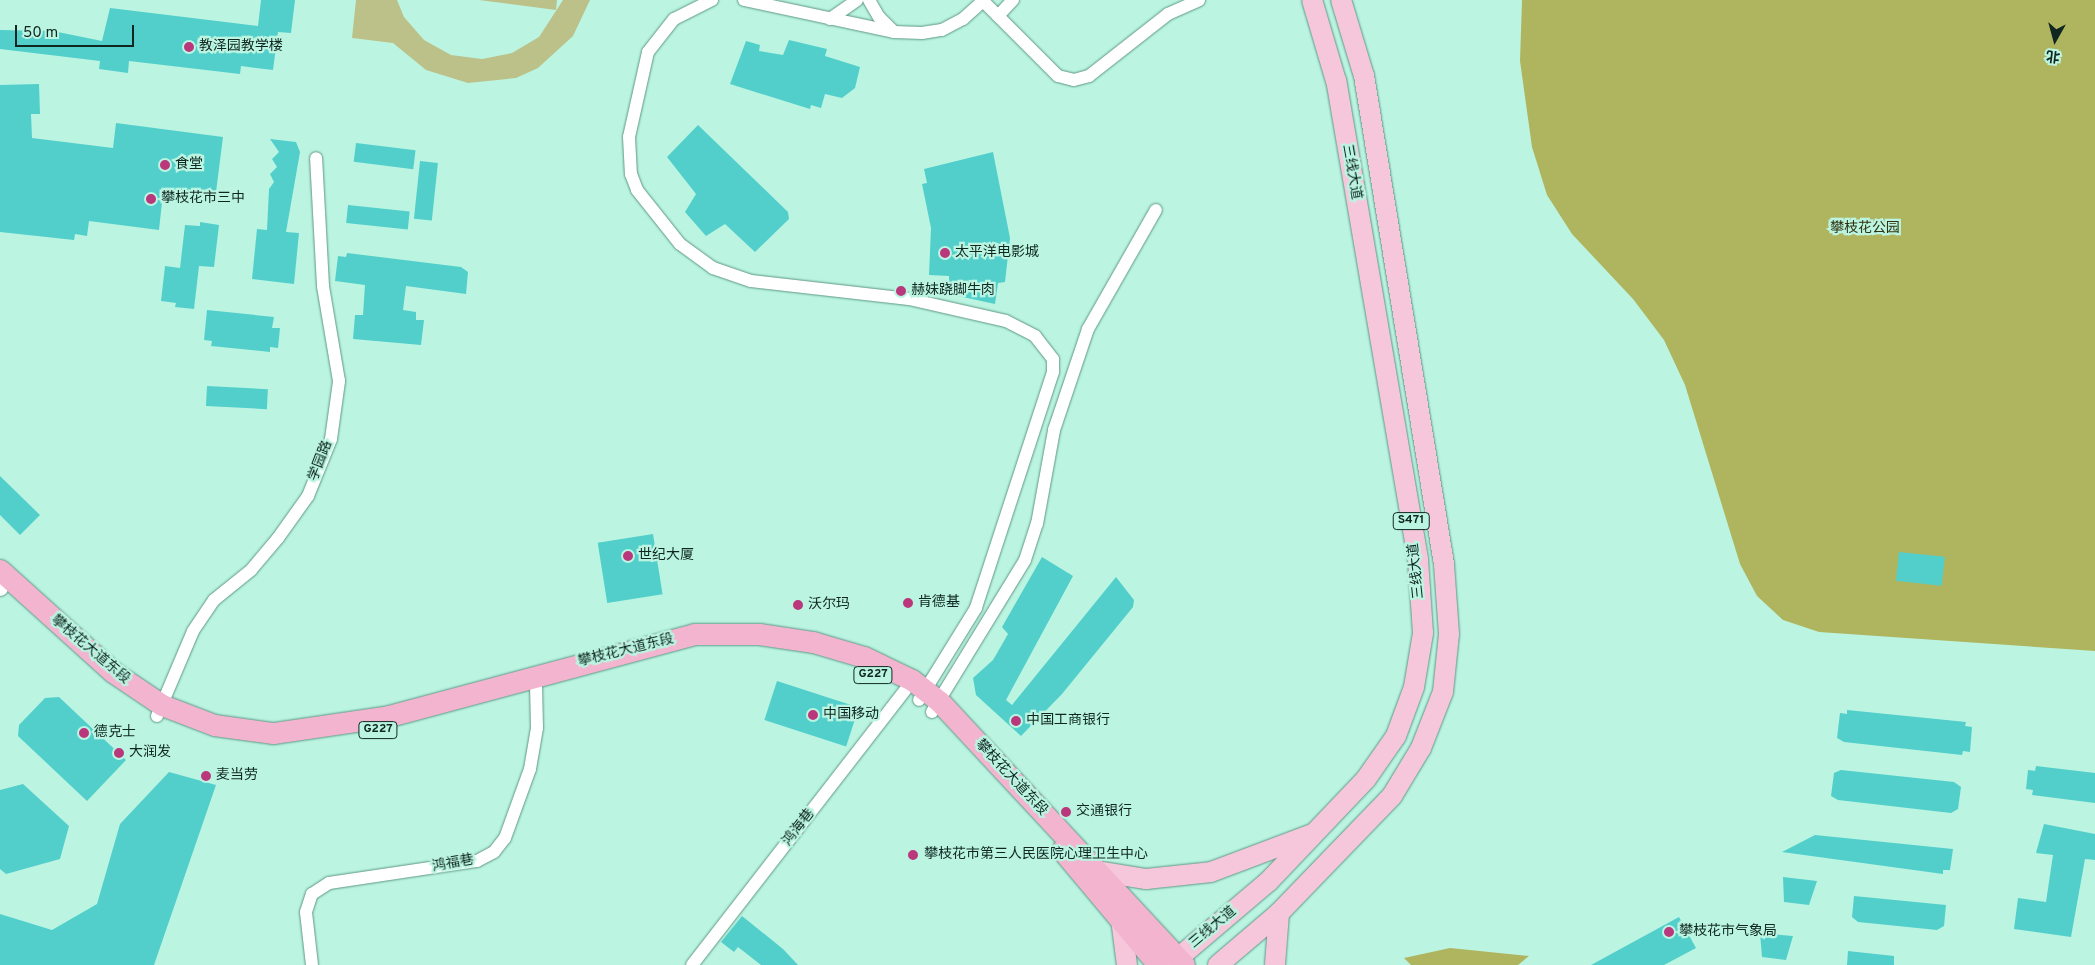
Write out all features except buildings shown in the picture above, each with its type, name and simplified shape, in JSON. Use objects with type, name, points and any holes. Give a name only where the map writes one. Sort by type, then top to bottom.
[{"type":"highway","name":"攀枝花大道东段","points":[[0,570],[105,666],[159,710],[214,726],[273,733],[332,727],[389,716],[694,634],[759,634],[812,642],[864,657],[924,698],[1102,872],[1178,963]]},
{"type":"highway","name":"攀枝花大道东段","points":[[0,587],[97,675],[159,710],[215,737],[274,744],[390,727],[536,685],[702,644],[753,644],[806,652],[858,667],[924,698],[1121,919],[1158,965]]},
{"type":"main road","name":"三线大道","points":[[1178,963],[1321,830],[1366,779],[1396,736],[1414,687],[1423,633],[1418,559],[1336,81],[1312,0]]},
{"type":"main road","name":"三线大道","points":[[1218,965],[1279,913],[1386,802],[1411,764],[1443,692],[1449,634],[1444,564],[1364,76],[1341,0]]},
{"type":"main road","points":[[1102,872],[1146,879],[1211,872],[1321,830]]},
{"type":"main road","points":[[1276,965],[1279,913]]},
{"type":"main road","points":[[1121,919],[1127,965]]},
{"type":"street","points":[[712,0],[674,19],[648,52],[629,137],[631,174],[637,190],[680,244],[713,268],[751,281],[909,299],[998,318],[1035,336],[1053,359],[1054,372],[976,608],[924,698]]},
{"type":"street","points":[[744,0],[894,32],[942,30],[984,1],[1058,76],[1074,80],[1089,76],[1168,14],[1199,0]]},
{"type":"street","points":[[830,19],[856,0]]},
{"type":"street","points":[[870,0],[878,18],[894,32]]},
{"type":"street","points":[[998,16],[1014,0]]},
{"type":"street","name":"学园路","points":[[159,710],[193,631],[214,600],[251,570],[298,510],[331,439],[339,381],[323,286],[316,158]]},
{"type":"street","points":[[924,698],[1025,560],[1037,524],[1054,430],[1088,329],[1156,210]]},
{"type":"street","name":"鸿福巷","points":[[312,965],[306,912],[312,894],[329,884],[477,860],[494,852],[505,838],[530,769],[537,728],[536,685]]},
{"type":"street","name":"鸿海巷","points":[[692,965],[924,698]]},
{"type":"green space","points":[[356,0],[397,0],[404,17],[424,40],[451,55],[482,59],[512,53],[539,37],[563,0],[590,0],[573,36],[538,68],[516,78],[468,83],[426,70],[393,43],[352,38]]},
{"type":"green space","points":[[479,0],[557,0],[556,10]]},
{"type":"green space","name":"攀枝花公园","points":[[1522,0],[2095,0],[2095,651],[1819,632],[1783,620],[1757,596],[1740,564],[1685,385],[1664,340],[1633,299],[1572,234],[1547,195],[1532,147],[1520,61]]},
{"type":"green space","points":[[1450,948],[1529,956],[1518,965],[1411,965],[1404,958]]},
{"type":"place","name":"教泽园教学楼","points":[[189,47]]},
{"type":"place","name":"食堂","points":[[165,165]]},
{"type":"place","name":"攀枝花市三中","points":[[151,199]]},
{"type":"place","name":"太平洋电影城","points":[[945,253]]},
{"type":"place","name":"赫妹跷脚牛肉","points":[[901,291]]},
{"type":"place","name":"世纪大厦","points":[[628,556]]},
{"type":"place","name":"肯德基","points":[[908,603]]},
{"type":"place","name":"沃尔玛","points":[[798,605]]},
{"type":"place","name":"中国移动","points":[[813,715]]},
{"type":"place","name":"中国工商银行","points":[[1016,721]]},
{"type":"place","name":"德克士","points":[[84,733]]},
{"type":"place","name":"大润发","points":[[119,753]]},
{"type":"place","name":"麦当劳","points":[[206,776]]},
{"type":"place","name":"交通银行","points":[[1066,812]]},
{"type":"place","name":"攀枝花市第三人民医院心理卫生中心","points":[[913,855]]},
{"type":"place","name":"攀枝花市气象局","points":[[1669,932]]}]
